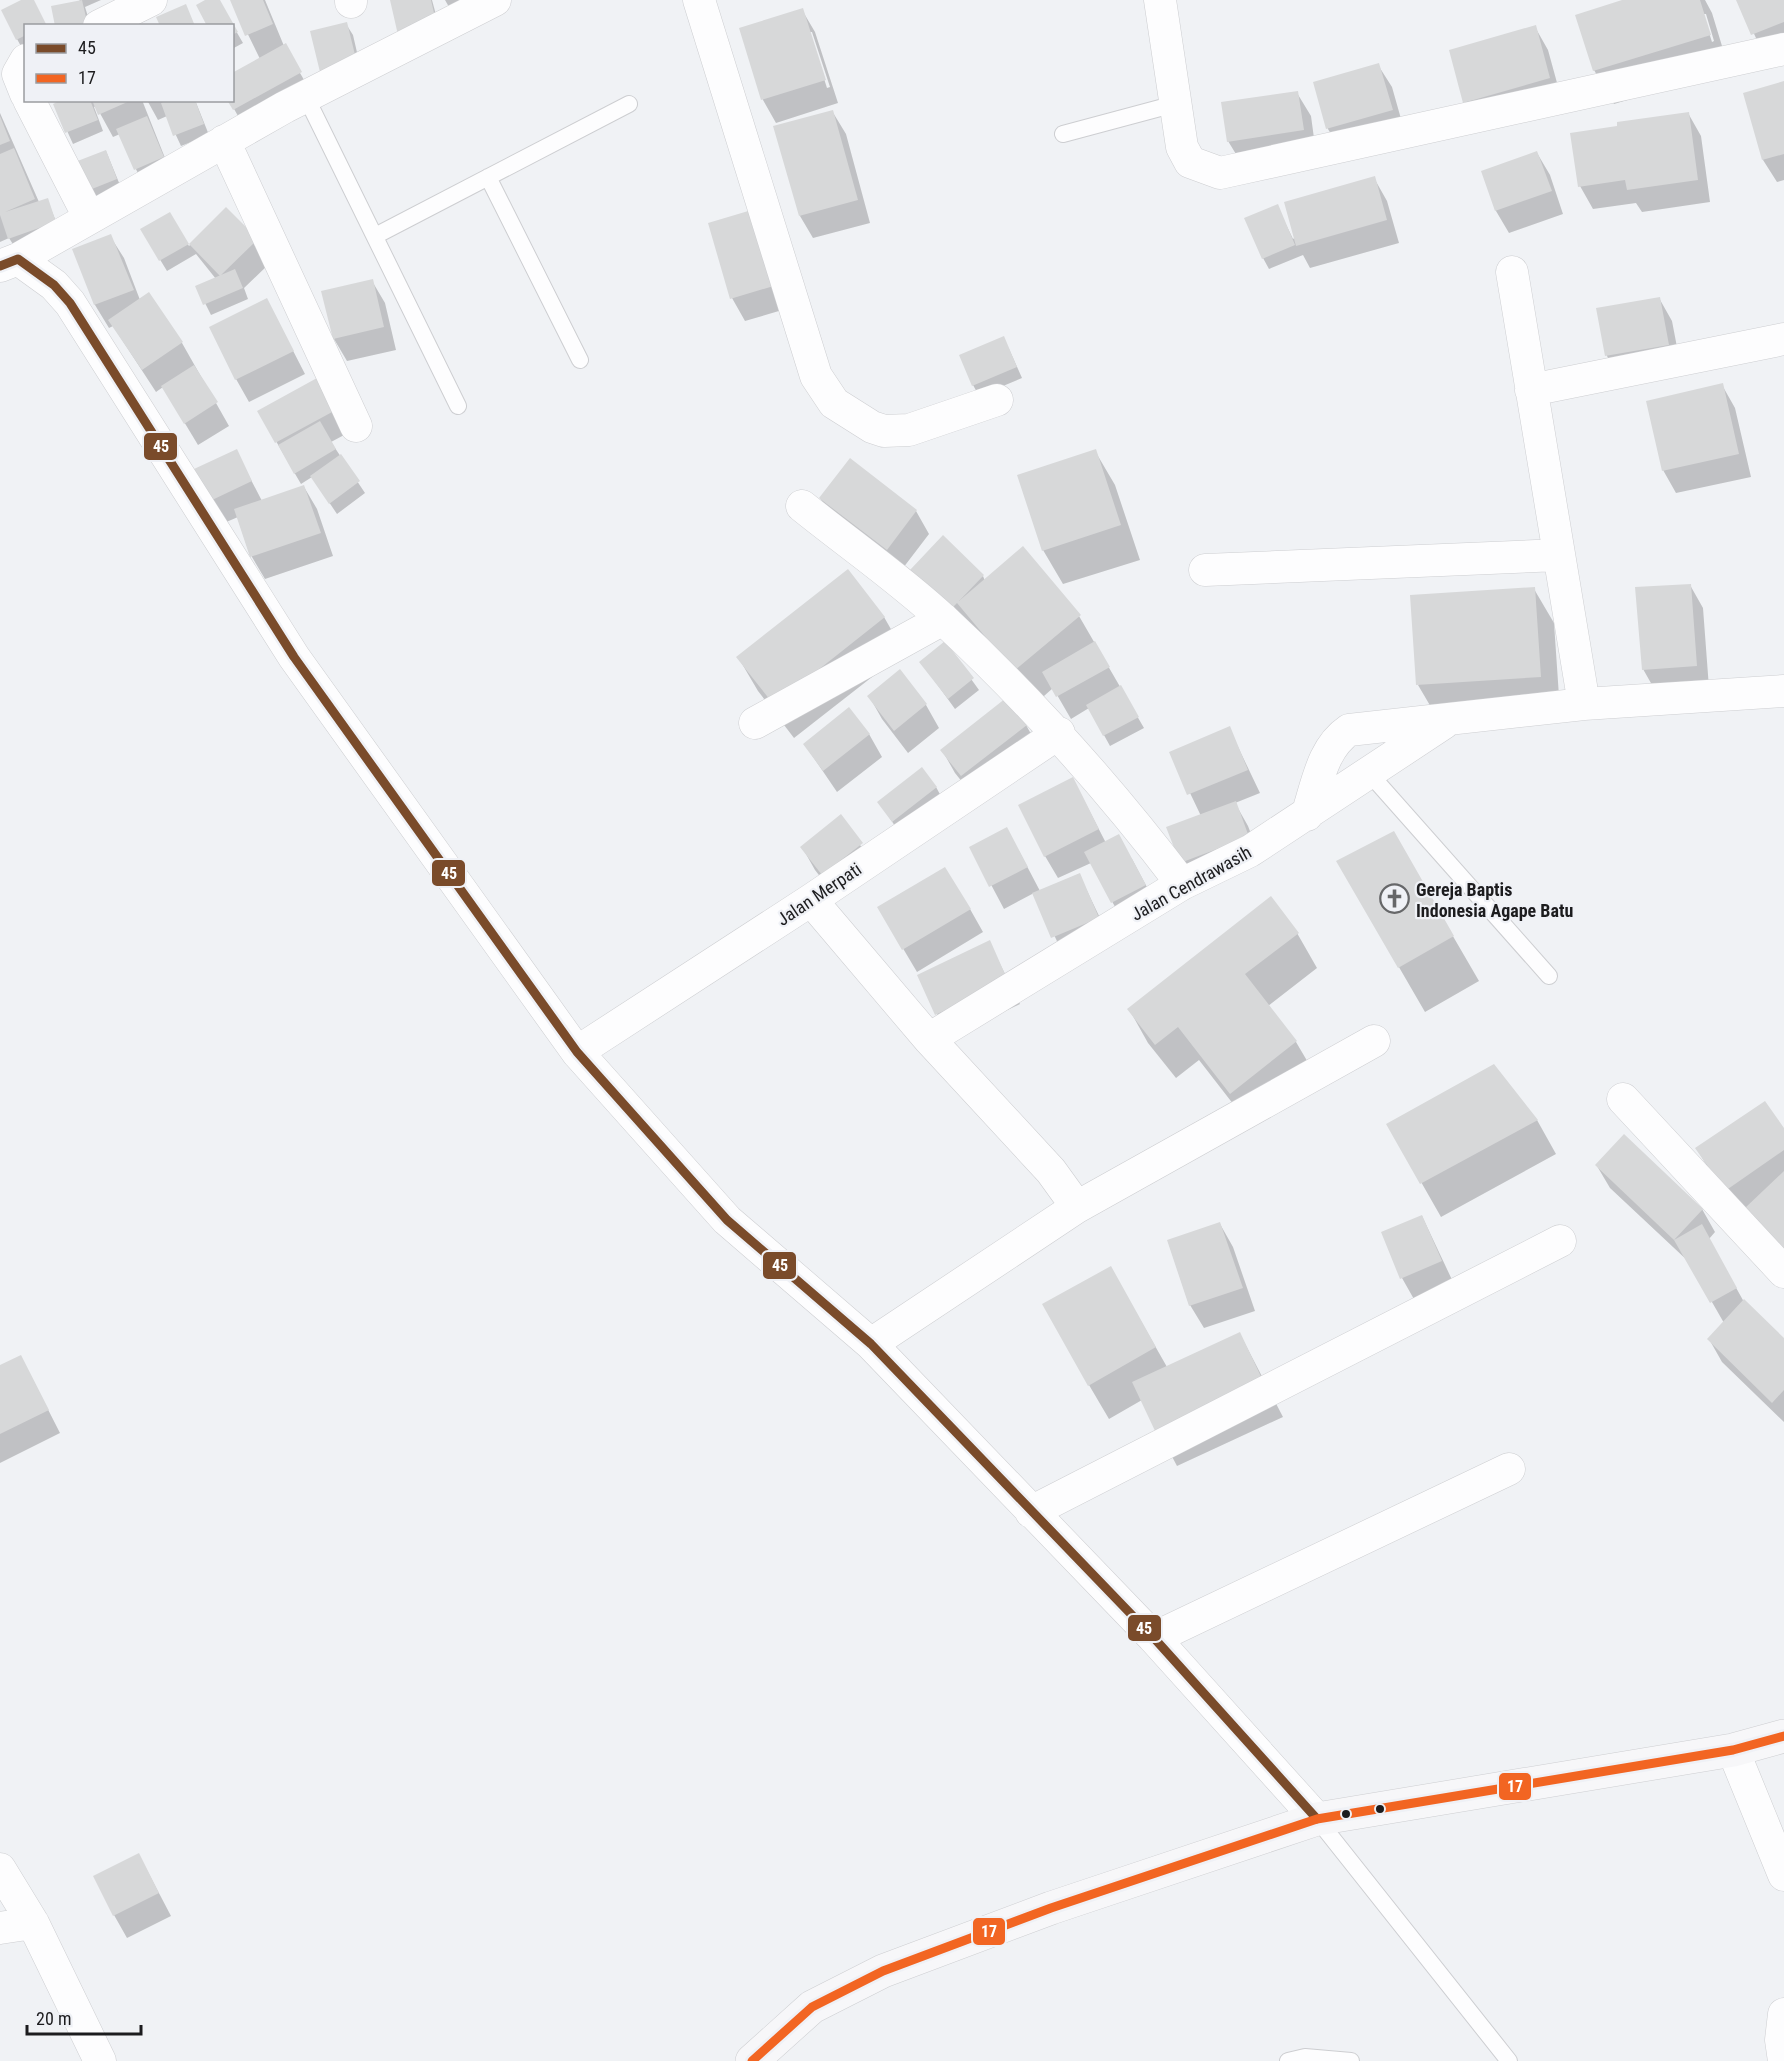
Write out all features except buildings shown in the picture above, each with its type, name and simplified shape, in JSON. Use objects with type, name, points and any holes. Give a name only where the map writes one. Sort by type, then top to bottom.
[{"type":"main road","points":[[752,2061],[812,2007],[883,1971],[1051,1908],[1317,1819],[1733,1750],[1784,1736]]},
{"type":"street","points":[[103,24],[151,0]]},
{"type":"street","points":[[9,262],[224,141],[495,0]]},
{"type":"street","points":[[699,0],[816,376],[834,403],[872,428],[897,432],[997,400]]},
{"type":"street","points":[[1160,0],[1182,147],[1190,162],[1220,174],[1784,49]]},
{"type":"street","points":[[24,64],[18,74],[24,89]]},
{"type":"street","points":[[30,102],[89,217]]},
{"type":"street","points":[[224,141],[356,426]]},
{"type":"street","points":[[9,262],[54,285],[70,303],[294,657],[577,1052],[727,1220],[871,1344],[1154,1638],[1317,1819]]},
{"type":"street","points":[[1512,273],[1584,704]]},
{"type":"street","points":[[1531,390],[1784,339]]},
{"type":"street","points":[[802,506],[943,619],[1059,733],[1122,805],[1182,884]]},
{"type":"street","points":[[1205,570],[1559,555]]},
{"type":"street","points":[[754,723],[943,619]]},
{"type":"street","points":[[1307,815],[1329,748],[1337,738],[1349,730],[1584,704],[1784,691]]},
{"type":"street","name":"Jalan Cendrawasih","points":[[929,1039],[1182,884],[1250,851],[1448,720]]},
{"type":"street","name":"Jalan Merpati","points":[[577,1052],[811,900],[1059,733]]},
{"type":"street","points":[[811,900],[929,1039],[1051,1171],[1077,1207]]},
{"type":"street","points":[[871,1344],[1077,1207],[1374,1041]]},
{"type":"street","points":[[1623,1099],[1784,1272]]},
{"type":"street","points":[[1031,1512],[1560,1240]]},
{"type":"street","points":[[1154,1638],[1509,1469]]},
{"type":"street","points":[[1733,1750],[1784,1875]]},
{"type":"street","points":[[0,1869],[33,1923],[100,2061]]},
{"type":"street","points":[[0,1928],[33,1923]]},
{"type":"street","points":[[1784,2013],[1781,2040],[1784,2061]]},
{"type":"lane","points":[[306,97],[458,406]]},
{"type":"lane","points":[[375,236],[629,104]]},
{"type":"lane","points":[[1063,134],[1175,104]]},
{"type":"lane","points":[[489,177],[580,360]]},
{"type":"lane","points":[[1369,773],[1549,976]]},
{"type":"lane","points":[[1317,1819],[1509,2061]]},
{"type":"lane","points":[[1288,2061],[1305,2057],[1351,2061]]},
{"type":"transit line","name":"45","points":[[0,266],[18,259],[54,285],[70,303],[294,657],[577,1052],[727,1220],[871,1344],[1154,1638],[1317,1819]]},
{"type":"transit line","name":"17","points":[[752,2061],[812,2007],[883,1971],[1051,1908],[1317,1819],[1733,1750],[1784,1736]]},
{"type":"place","name":"Gereja Baptis Indonesia Agape Batu","points":[[1395,899]]}]
